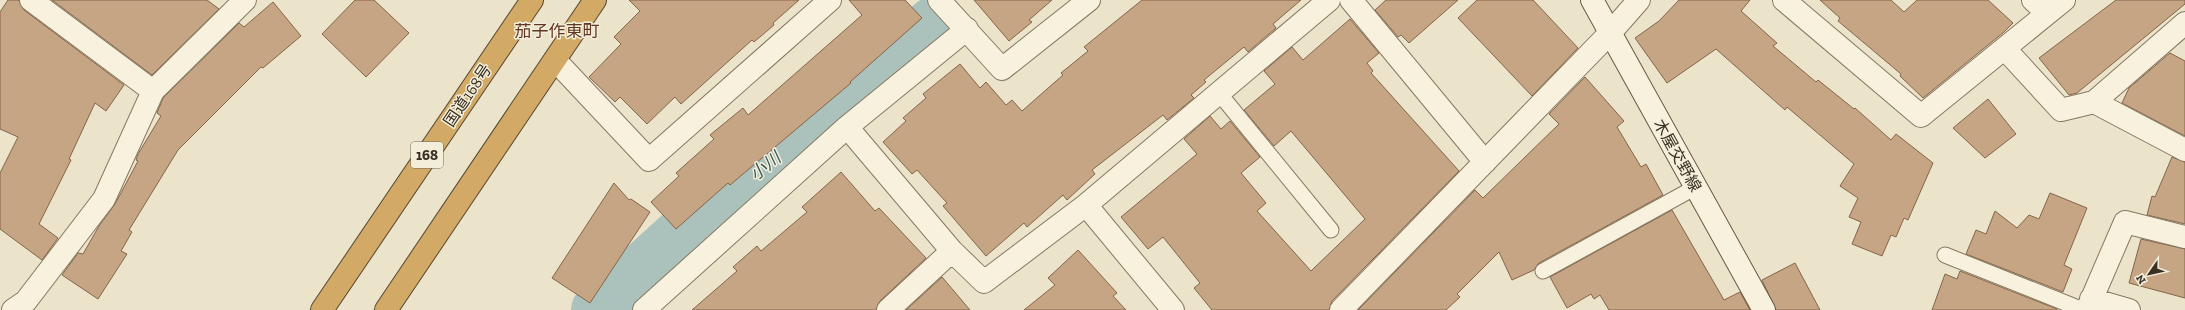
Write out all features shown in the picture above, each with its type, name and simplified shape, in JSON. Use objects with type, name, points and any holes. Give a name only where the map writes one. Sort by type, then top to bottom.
[{"type":"highway","name":"国道168号","points":[[322,310],[532,0]]},
{"type":"highway","points":[[386,310],[596,0]]},
{"type":"street","points":[[31,0],[153,91]]},
{"type":"street","points":[[13,310],[26,301],[104,199],[153,91],[244,0]]},
{"type":"street","points":[[555,60],[649,160],[830,0]]},
{"type":"street","points":[[939,0],[1002,69],[1089,0]]},
{"type":"street","points":[[847,127],[952,251],[984,282],[1086,205],[1329,0]]},
{"type":"street","points":[[1351,0],[1485,162]]},
{"type":"street","name":"木屋交野線","points":[[1592,0],[1764,310]]},
{"type":"street","points":[[1340,310],[1610,33],[1638,0]]},
{"type":"street","points":[[1784,0],[1921,116],[2005,49],[2048,4]]},
{"type":"street","points":[[2005,49],[2061,110],[2094,102],[2185,23]]},
{"type":"street","points":[[644,310],[847,127],[966,30]]},
{"type":"street","points":[[2094,102],[2185,150]]},
{"type":"street","points":[[1086,205],[1173,310]]},
{"type":"street","points":[[2129,310],[2087,306],[2125,222],[2185,237]]},
{"type":"street","points":[[888,310],[952,251]]},
{"type":"lane","points":[[1219,93],[1331,230]]},
{"type":"lane","points":[[1543,272],[1696,187]]},
{"type":"lane","points":[[1945,255],[2087,306]]},
{"type":"building","points":[[8,0],[19,0],[24,10],[124,85],[106,111],[95,103],[69,159],[71,160],[39,224],[58,238],[42,260],[0,229],[0,173],[18,137],[0,129],[0,12]]},
{"type":"building","points":[[52,0],[207,0],[219,9],[152,75]]},
{"type":"building","points":[[355,0],[374,0],[409,33],[366,77],[322,34]]},
{"type":"building","points":[[629,0],[799,0],[773,23],[774,25],[754,42],[752,40],[681,104],[675,97],[647,124],[620,97],[615,102],[589,77],[621,44],[614,37],[640,11]]},
{"type":"building","points":[[849,0],[905,0],[922,18],[850,82],[851,83],[730,185],[728,183],[676,229],[651,202],[679,176],[676,173],[714,139],[710,135],[743,108],[748,115],[862,15]]},
{"type":"building","points":[[974,0],[1052,0],[1029,20],[1032,22],[1009,41]]},
{"type":"building","points":[[1142,0],[1301,0],[1273,24],[1276,28],[1248,52],[1244,47],[1204,80],[1206,82],[1191,95],[1194,98],[1167,120],[1163,115],[1092,170],[1095,174],[1067,200],[1063,195],[1027,227],[1024,223],[986,256],[943,206],[947,203],[917,170],[912,174],[883,142],[906,121],[903,118],[926,98],[923,94],[960,64],[980,88],[986,82],[1006,105],[1012,100],[1022,111],[1063,75],[1061,73],[1088,51],[1084,47]]},
{"type":"building","points":[[1386,0],[1458,0],[1409,43],[1401,35],[1398,37],[1375,10]]},
{"type":"building","points":[[1477,0],[1533,0],[1578,48],[1532,96],[1458,18]]},
{"type":"building","points":[[1679,0],[1750,0],[1741,11],[1777,43],[1773,46],[1816,82],[1818,80],[1854,109],[1855,108],[1891,140],[1896,134],[1933,163],[1908,220],[1904,218],[1896,237],[1891,235],[1882,256],[1852,244],[1861,222],[1849,217],[1858,198],[1840,186],[1854,164],[1787,107],[1785,110],[1716,49],[1667,83],[1635,38],[1659,21]]},
{"type":"building","points":[[1820,0],[1891,0],[1904,12],[1917,0],[1988,0],[2013,23],[1923,98],[1900,76],[1901,74],[1838,21],[1840,18]]},
{"type":"building","points":[[2116,0],[2185,0],[2185,4],[2077,93],[2069,95],[2039,58]]},
{"type":"building","points":[[273,2],[301,36],[263,68],[261,67],[178,150],[129,230],[132,232],[121,251],[127,254],[98,299],[62,275],[78,253],[83,254],[99,226],[115,204],[138,161],[136,160],[138,154],[161,116],[157,113],[163,98],[239,23],[244,27]]},
{"type":"building","points":[[1350,19],[1379,53],[1367,63],[1373,71],[1371,73],[1459,171],[1332,301],[1329,310],[1212,310],[1194,288],[1200,283],[1163,237],[1148,249],[1121,217],[1197,154],[1184,139],[1210,116],[1221,129],[1230,121],[1260,157],[1241,173],[1266,203],[1257,211],[1311,271],[1365,219],[1291,131],[1274,146],[1244,110],[1275,84],[1264,71],[1292,47],[1303,60]]},
{"type":"building","points":[[2170,53],[2185,61],[2185,136],[2122,103],[2129,88]]},
{"type":"building","points":[[1585,77],[1624,121],[1617,127],[1641,167],[1646,164],[1663,195],[1539,263],[1534,270],[1512,280],[1499,252],[1457,294],[1460,297],[1446,310],[1358,310],[1475,190],[1483,198],[1559,124],[1549,114]]},
{"type":"building","points":[[1988,99],[2016,134],[1985,158],[1953,128]]},
{"type":"building","points":[[2172,157],[2185,162],[2185,224],[2147,215],[2152,196],[2155,197]]},
{"type":"building","points":[[841,172],[875,211],[879,208],[926,258],[880,301],[876,310],[692,310],[737,271],[733,267],[757,246],[761,251],[807,212],[802,207]]},
{"type":"building","points":[[614,183],[629,200],[631,199],[650,212],[590,303],[552,278]]},
{"type":"building","points":[[2050,193],[2087,208],[2064,265],[2072,269],[2063,292],[1966,254],[1976,230],[1986,234],[1995,211],[2017,228],[2029,215],[2039,219]]},
{"type":"building","points":[[1672,210],[1724,300],[1740,292],[1750,310],[1609,310],[1600,295],[1594,299],[1591,294],[1567,308],[1550,277]]},
{"type":"building","points":[[2141,239],[2185,249],[2185,298],[2129,283]]},
{"type":"building","points":[[1078,250],[1117,293],[1113,296],[1126,310],[1024,310],[1055,285],[1048,278]]},
{"type":"building","points":[[1795,263],[1820,310],[1776,310],[1762,280]]},
{"type":"building","points":[[1960,271],[2057,310],[1932,310],[1945,274],[1957,279]]},
{"type":"building","points":[[942,277],[970,310],[906,310]]},
{"type":"waterway","name":"小川","points":[[598,310],[676,239],[863,86],[933,24]]},
{"type":"district","name":"茄子作東町","points":[[557,31]]}]
